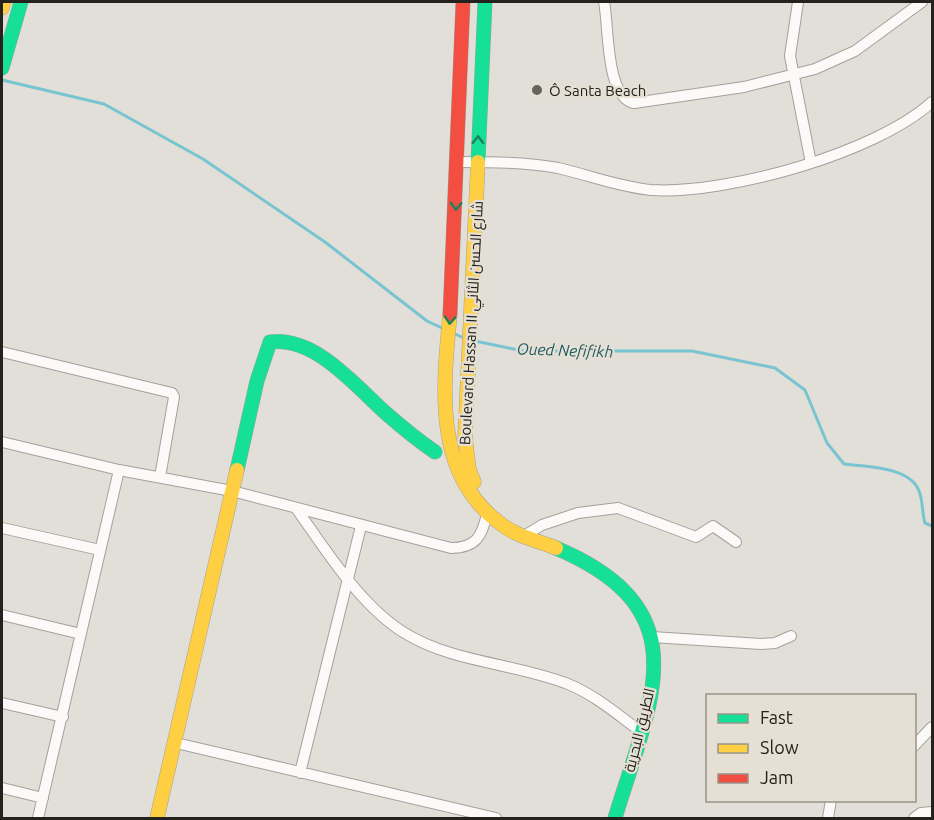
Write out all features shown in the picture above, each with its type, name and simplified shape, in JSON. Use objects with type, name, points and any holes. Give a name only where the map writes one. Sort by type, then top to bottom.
[{"type":"main road","points":[[2,8],[3,2]]},
{"type":"main road","name":"Boulevard Hassan II شارع الحسن الثاني","points":[[463,2],[454,262],[446,408],[447,432],[455,462],[473,498],[487,514]]},
{"type":"main road","name":"Boulevard Hassan II شارع الحسن الثاني","points":[[485,2],[475,261],[465,437],[469,470],[487,514]]},
{"type":"main road","points":[[2,68],[20,5]]},
{"type":"main road","points":[[157,819],[260,372],[268,346],[273,341],[284,341],[303,349],[344,373],[390,417],[435,452]]},
{"type":"main road","name":"الطريق البحرية","points":[[487,514],[525,536],[564,552],[612,577],[640,610],[652,637],[652,674],[640,731],[615,819]]},
{"type":"street","points":[[604,2],[611,65],[621,93],[628,102],[744,87],[794,75],[839,60],[922,2]]},
{"type":"street","points":[[798,2],[791,50],[811,163]]},
{"type":"street","points":[[458,162],[555,168],[620,185],[660,190],[725,183],[772,175],[875,139],[906,122],[933,102]]},
{"type":"street","points":[[2,352],[172,393],[174,398],[160,477]]},
{"type":"street","points":[[2,442],[119,470],[232,492],[451,548],[471,546],[479,539],[487,514]]},
{"type":"street","points":[[38,819],[119,470]]},
{"type":"street","points":[[296,508],[349,578],[385,619],[416,639],[451,652],[531,671],[570,684],[592,696],[640,731]]},
{"type":"street","points":[[525,536],[542,525],[578,513],[618,508],[696,537],[713,526],[718,527],[736,542]]},
{"type":"street","points":[[300,773],[361,526]]},
{"type":"street","points":[[2,528],[100,550]]},
{"type":"street","points":[[2,615],[81,634]]},
{"type":"street","points":[[652,637],[761,644],[775,643],[791,636]]},
{"type":"street","points":[[2,704],[63,717]]},
{"type":"street","points":[[916,745],[933,727]]},
{"type":"street","points":[[176,743],[496,819]]},
{"type":"street","points":[[2,788],[43,798]]},
{"type":"street","points":[[828,819],[831,802]]},
{"type":"street","points":[[914,819],[925,812],[933,812]]},
{"type":"waterway","name":"Oued Nefifikh","points":[[2,80],[104,104],[203,159],[325,242],[427,321],[444,329]]},
{"type":"waterway","name":"Oued Nefifikh","points":[[453,333],[466,339]]},
{"type":"waterway","name":"Oued Nefifikh","points":[[475,341],[523,351],[692,351],[775,368],[805,390],[827,443],[844,464],[876,467],[899,473],[908,478],[916,485],[920,494],[925,523],[932,526]]},
{"type":"traffic: fast","points":[[2,68],[21,2]]},
{"type":"traffic: fast","points":[[478,162],[485,2]]},
{"type":"traffic: fast","points":[[237,470],[257,381],[270,342],[287,342],[319,355],[349,378],[399,425],[435,452]]},
{"type":"traffic: fast","points":[[556,548],[602,573],[632,600],[648,629],[654,662],[651,697],[642,734],[615,818]]},
{"type":"traffic: slow","points":[[2,8],[4,2]]},
{"type":"traffic: slow","points":[[474,482],[469,470],[465,437],[478,162]]},
{"type":"traffic: slow","points":[[450,314],[445,371],[447,428],[453,456],[463,481],[479,504],[501,524],[520,535],[556,548]]},
{"type":"traffic: slow","points":[[157,818],[237,470]]},
{"type":"traffic: jam","points":[[450,314],[463,2]]},
{"type":"place","name":"Ô Santa Beach","points":[[537,90]]}]
